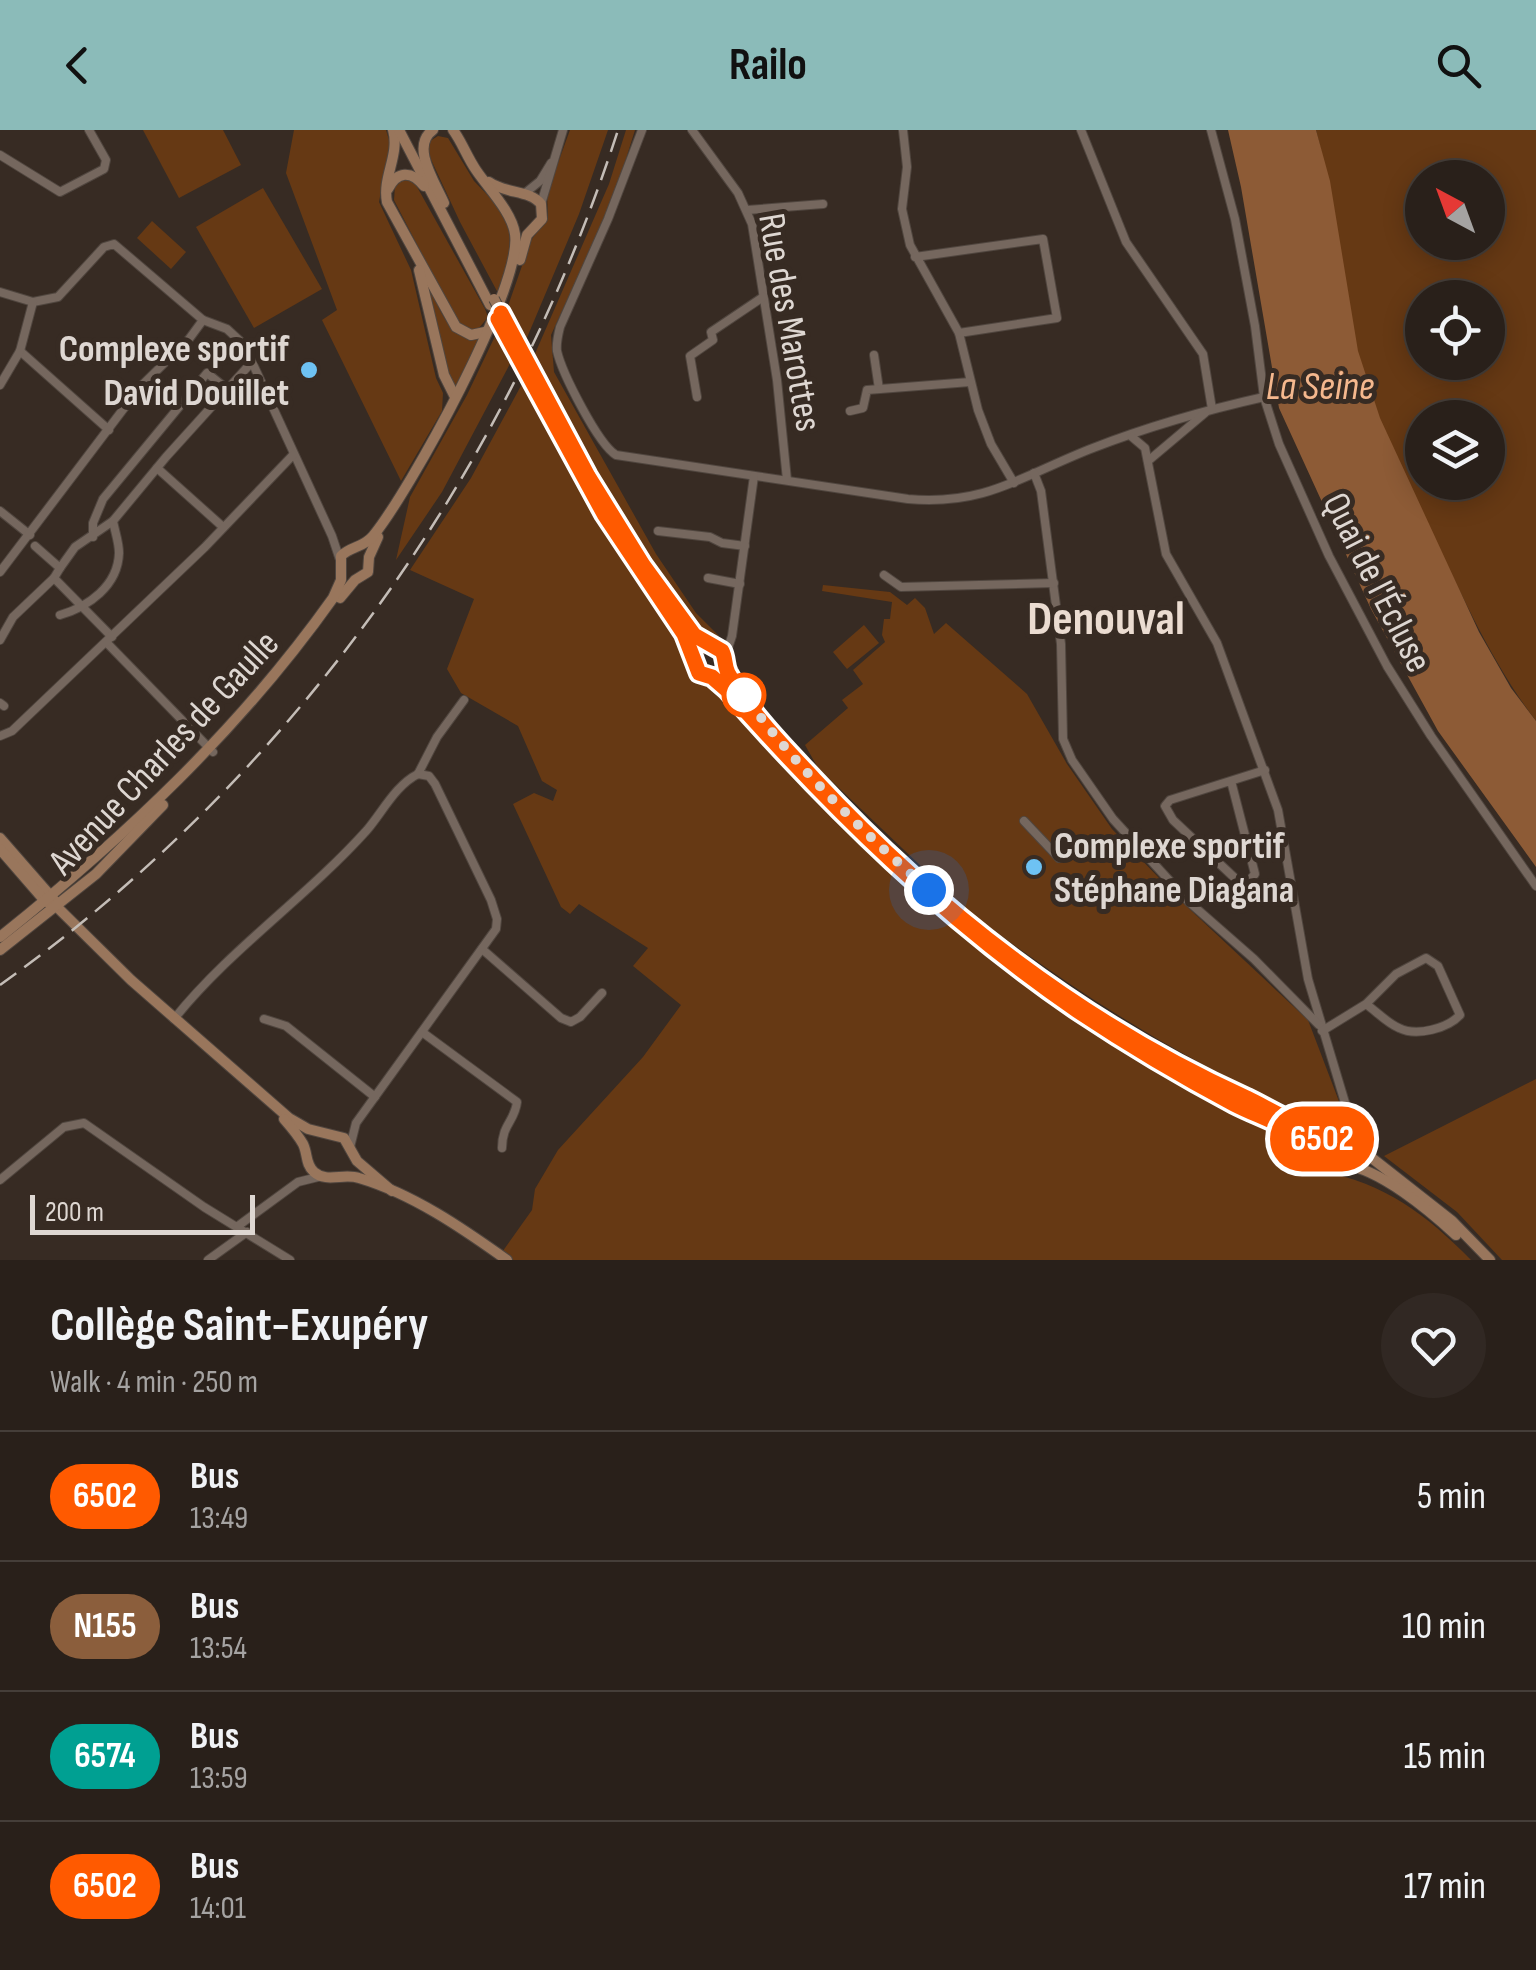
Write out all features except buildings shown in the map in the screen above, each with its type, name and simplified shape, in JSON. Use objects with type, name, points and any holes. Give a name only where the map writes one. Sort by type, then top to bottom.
[{"type":"main road","points":[[399,130],[386,194],[414,255],[456,328],[471,336],[486,332]]},
{"type":"main road","points":[[399,130],[444,204]]},
{"type":"main road","points":[[399,130],[492,302]]},
{"type":"main road","points":[[433,130],[424,136],[422,148],[444,204],[604,514],[678,625],[697,671],[712,677],[865,838],[985,942],[1110,1032],[1196,1084],[1305,1140],[1328,1165],[1344,1165],[1380,1179],[1410,1198],[1482,1260]]},
{"type":"main road","points":[[452,132],[478,173],[507,212],[514,227],[512,272],[455,397],[380,525],[340,560],[342,573],[355,580],[368,572],[369,557],[462,394],[514,283],[522,247],[531,229],[542,219],[541,204],[535,197],[500,189],[478,173]]},
{"type":"main road","points":[[386,194],[396,177],[414,176],[450,227]]},
{"type":"main road","points":[[507,212],[510,202],[522,194]]},
{"type":"main road","points":[[514,227],[531,229]]},
{"type":"main road","points":[[414,255],[444,376],[455,397]]},
{"type":"main road","points":[[540,394],[608,511],[690,630],[725,661],[772,734],[917,879],[1083,1008],[1154,1052],[1298,1122],[1345,1132],[1490,1260]]},
{"type":"main road","points":[[354,549],[369,557]]},
{"type":"main road","name":"Avenue Charles de Gaulle","points":[[0,937],[32,911],[53,903],[72,878],[212,750],[315,623],[336,593],[342,573]]},
{"type":"main road","name":"Avenue Charles de Gaulle","points":[[0,950],[123,849],[275,682],[355,580]]},
{"type":"main road","points":[[694,657],[699,649],[711,646]]},
{"type":"main road","points":[[712,677],[721,673],[725,661]]},
{"type":"main road","points":[[0,838],[44,885],[53,903]]},
{"type":"main road","points":[[0,950],[23,939],[108,847]]},
{"type":"main road","points":[[0,849],[30,884],[174,1019],[304,1127],[344,1138],[351,1151],[392,1191]]},
{"type":"main road","points":[[44,885],[72,878]]},
{"type":"main road","points":[[30,884],[32,911]]},
{"type":"main road","points":[[275,1106],[313,1172],[356,1177],[392,1191],[436,1213],[507,1260]]},
{"type":"main road","points":[[1319,1153],[1321,1140],[1333,1131]]},
{"type":"main road","points":[[307,1157],[312,1140],[330,1133]]},
{"type":"main road","points":[[1344,1165],[1354,1154],[1354,1142]]},
{"type":"main road","points":[[337,1176],[348,1168],[351,1151]]},
{"type":"street","points":[[0,155],[60,192],[104,170],[106,160],[89,130]]},
{"type":"street","points":[[541,204],[564,130]]},
{"type":"street","points":[[642,130],[560,328],[557,351],[600,442],[611,453],[930,501],[983,495],[1094,448],[1136,439],[1147,431],[1209,410],[1264,397]]},
{"type":"street","name":"Rue des Marottes","points":[[692,130],[748,210],[777,380],[787,480]]},
{"type":"street","points":[[903,130],[906,168],[902,209],[915,258],[959,334],[991,444],[1014,482]]},
{"type":"street","points":[[1081,130],[1126,242],[1203,354],[1209,410]]},
{"type":"street","name":"Quai de l'Écluse","points":[[1211,130],[1235,219],[1256,326],[1264,397],[1279,444],[1329,556],[1387,666],[1536,886]]},
{"type":"street","points":[[522,194],[540,181],[557,150]]},
{"type":"street","points":[[748,210],[823,204]]},
{"type":"street","points":[[915,258],[1043,239],[1057,318],[959,334]]},
{"type":"street","points":[[0,292],[34,302],[58,296],[104,247],[114,244],[203,320],[227,329],[252,362],[340,560]]},
{"type":"street","points":[[697,396],[690,356],[712,340],[710,332],[763,297]]},
{"type":"street","points":[[0,385],[20,351],[34,302]]},
{"type":"street","points":[[0,572],[140,387],[189,340],[203,320]]},
{"type":"street","points":[[20,351],[110,430]]},
{"type":"street","points":[[874,354],[879,389]]},
{"type":"street","points":[[0,640],[12,617],[54,578],[75,547],[114,521],[156,468],[252,362]]},
{"type":"street","points":[[93,537],[93,523],[103,500],[207,373],[227,390]]},
{"type":"street","points":[[850,411],[863,408],[868,390],[970,382]]},
{"type":"street","points":[[1148,461],[1209,410]]},
{"type":"street","points":[[1136,439],[1148,461],[1166,554],[1217,643],[1265,770],[1284,834],[1308,981],[1354,1142]]},
{"type":"street","points":[[0,736],[12,732],[293,455]]},
{"type":"street","points":[[156,468],[223,527]]},
{"type":"street","points":[[1034,473],[1041,491],[1062,644],[1063,739],[1084,781],[1189,902],[1321,1029]]},
{"type":"street","points":[[725,661],[733,632],[754,476]]},
{"type":"street","points":[[0,511],[30,536]]},
{"type":"street","points":[[60,615],[83,608],[111,581],[119,556],[114,521]]},
{"type":"street","points":[[658,531],[745,546]]},
{"type":"street","points":[[332,536],[354,549]]},
{"type":"street","points":[[34,546],[60,568]]},
{"type":"street","points":[[884,574],[900,587],[910,588],[1054,583]]},
{"type":"street","points":[[54,578],[212,750]]},
{"type":"street","points":[[708,578],[740,584]]},
{"type":"street","points":[[711,646],[733,632]]},
{"type":"street","points":[[174,1019],[195,993],[294,904],[354,843],[406,780],[418,774],[437,737],[464,700]]},
{"type":"street","points":[[1231,781],[1255,874],[1245,884],[1166,809],[1170,800],[1265,770]]},
{"type":"street","points":[[351,1151],[356,1123],[496,929],[494,910],[435,784],[429,776],[418,774]]},
{"type":"street","points":[[1024,820],[1059,858]]},
{"type":"street","points":[[482,948],[561,1018],[571,1022],[580,1018],[602,993]]},
{"type":"street","points":[[1321,1029],[1366,1004],[1396,974],[1420,959],[1430,958],[1438,966],[1460,1014],[1458,1019],[1432,1029],[1407,1031],[1366,1004]]},
{"type":"street","points":[[1286,992],[1298,992],[1308,981]]},
{"type":"street","points":[[264,1019],[286,1026],[375,1097]]},
{"type":"street","points":[[422,1032],[517,1102],[502,1130],[502,1148]]},
{"type":"street","points":[[1333,1131],[1346,1108]]},
{"type":"street","points":[[0,1180],[64,1127],[84,1122],[204,1207],[290,1260]]},
{"type":"street","points":[[330,1133],[356,1123]]},
{"type":"street","points":[[298,1182],[307,1157]]},
{"type":"street","points":[[238,1226],[298,1182],[322,1176]]},
{"type":"street","points":[[208,1260],[247,1232]]},
{"type":"shaded area","points":[[143,130],[223,130],[241,165],[179,198]]},
{"type":"shaded area","points":[[294,130],[386,130],[390,143],[379,202],[411,270],[443,393],[442,411],[401,481],[322,320],[337,310],[286,173]]},
{"type":"shaded area","points":[[570,130],[608,130],[579,214],[526,340],[508,306],[531,240],[548,218],[547,193]]},
{"type":"shaded area","points":[[626,130],[635,130],[613,200],[551,335],[554,372],[656,554],[696,613],[719,636],[715,638],[701,633],[690,622],[659,576],[570,430],[534,356],[609,184]]},
{"type":"shaded area","points":[[1316,130],[1536,130],[1536,721],[1504,674],[1417,500],[1505,500],[1505,400],[1405,400],[1405,476],[1377,413],[1356,346]]},
{"type":"shaded area","points":[[438,136],[448,138],[474,181],[497,205],[510,230],[509,263],[498,293],[428,153],[430,141]]},
{"type":"shaded area","points":[[402,180],[411,180],[416,185],[485,309],[488,317],[479,328],[470,330],[458,324],[394,200],[395,186]]},
{"type":"shaded area","points":[[263,188],[322,289],[254,328],[196,227]]},
{"type":"shaded area","points":[[152,221],[186,252],[171,269],[137,238]]},
{"type":"shaded area","points":[[427,282],[454,330],[462,336],[483,336],[456,390],[450,383]]},
{"type":"shaded area","points":[[497,332],[512,360],[442,492],[396,560],[410,497]]},
{"type":"shaded area","points":[[523,382],[688,650],[695,669],[719,688],[844,825],[938,911],[1097,1031],[1302,1146],[1322,1172],[1365,1184],[1404,1203],[1471,1260],[509,1260],[500,1255],[532,1210],[535,1189],[558,1150],[643,1057],[681,1005],[633,966],[648,948],[579,904],[570,914],[561,907],[513,804],[534,793],[553,801],[557,790],[542,781],[518,726],[461,693],[447,669],[474,599],[410,570],[471,478]]},
{"type":"shaded area","name":"Complexe sportif Stéphane Diagana","points":[[823,585],[890,592],[907,605],[915,598],[925,608],[934,634],[946,623],[1027,694],[1067,764],[1112,829],[1182,902],[1308,1020],[1340,1104],[1339,1117],[1331,1122],[1320,1120],[1269,1098],[1171,1046],[1077,988],[942,891],[944,888],[818,768],[805,745],[848,708],[842,700],[863,684],[853,670],[885,642],[884,619],[890,619],[892,602],[822,591]]},
{"type":"shaded area","points":[[864,625],[879,643],[847,669],[833,652]]},
{"type":"shaded area","points":[[1536,1079],[1536,1260],[1502,1260],[1457,1212],[1384,1156]]},
{"type":"water","name":"La Seine","points":[[1228,130],[1316,130],[1330,181],[1358,351],[1380,418],[1405,472],[1405,500],[1418,500],[1479,632],[1511,688],[1536,721],[1536,867],[1438,731],[1371,609],[1279,408]]},
{"type":"railway","points":[[0,985],[106,902],[205,811],[295,713],[378,607],[451,495],[516,378],[572,256],[618,130]]},
{"type":"bus line","name":"6502","points":[[498,319],[604,514],[684,634],[699,673],[712,677],[727,690],[836,810],[959,922],[1080,1012],[1184,1076],[1305,1140],[1319,1153],[1321,1140],[1332,1132],[1298,1122],[1192,1073],[1083,1008],[952,909],[828,794],[761,719],[728,672],[722,651],[707,646],[694,635],[664,596],[608,511],[501,313]]},
{"type":"place","name":"Complexe sportif David Douillet","points":[[309,370]]},
{"type":"place","name":"Complexe sportif Stéphane Diagana","points":[[1034,867]]},
{"type":"district","name":"Denouval","points":[[1106,617]]},
{"type":"route","points":[[744,695],[742,692],[772,734],[828,794],[929,890]]}]
